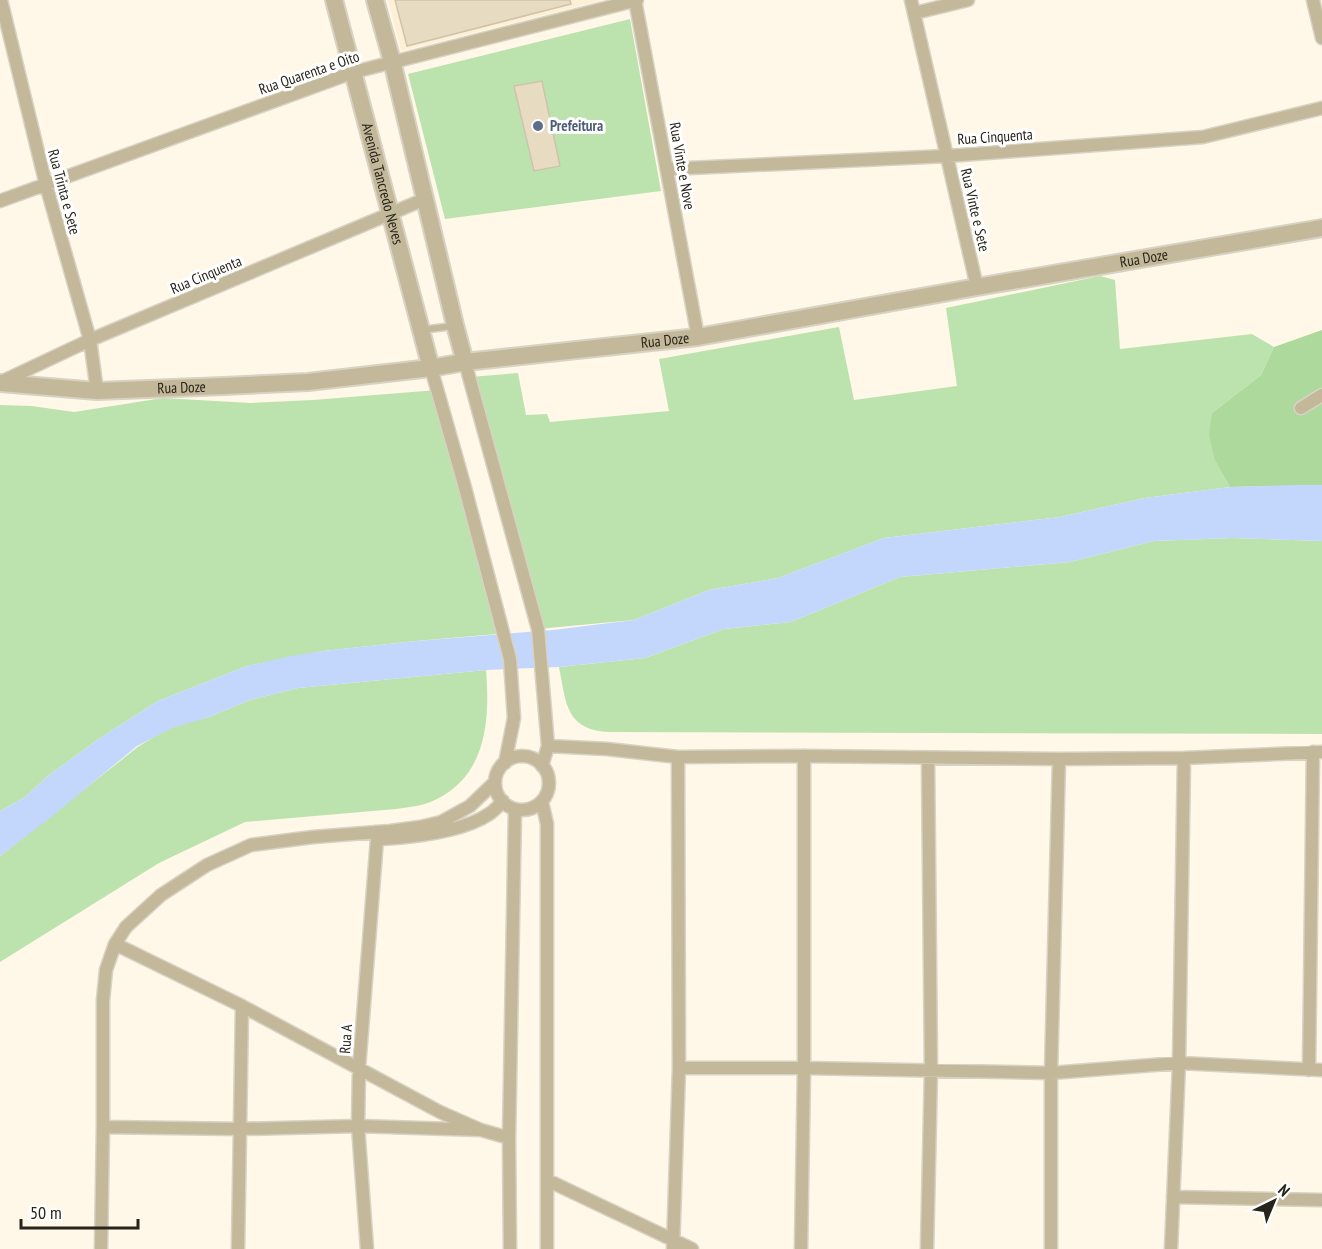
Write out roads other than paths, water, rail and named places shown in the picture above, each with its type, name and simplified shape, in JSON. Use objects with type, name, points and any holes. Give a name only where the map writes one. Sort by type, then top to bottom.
[{"type":"street","name":"Rua Trinta e Sete","points":[[1,0],[46,185],[90,340],[97,392]]},
{"type":"street","name":"Avenida Tancredo Neves","points":[[334,0],[431,368]]},
{"type":"street","points":[[375,0],[392,61],[455,325],[538,629],[548,746],[543,766]]},
{"type":"street","name":"Rua Quarenta e Oito","points":[[0,201],[354,72],[636,0]]},
{"type":"street","name":"Rua Vinte e Nove","points":[[636,0],[698,337]]},
{"type":"street","name":"Rua Vinte e Sete","points":[[911,0],[977,287]]},
{"type":"street","points":[[915,13],[968,0]]},
{"type":"street","points":[[1312,0],[1322,38]]},
{"type":"street","name":"Rua Cinquenta","points":[[668,169],[947,156],[1203,137],[1322,108]]},
{"type":"street","name":"Rua Cinquenta","points":[[0,383],[90,340],[425,199]]},
{"type":"street","name":"Rua Doze","points":[[0,383],[97,392],[308,382],[465,362],[698,337],[1322,228]]},
{"type":"street","points":[[431,368],[510,660],[514,718],[505,763]]},
{"type":"street","points":[[1302,408],[1322,396]]},
{"type":"street","points":[[548,746],[607,749],[678,757],[1059,759],[1184,758],[1318,752],[1316,1070],[1179,1063],[1051,1073],[679,1068]]},
{"type":"street","points":[[377,836],[441,822],[470,806],[495,782],[500,769],[512,758],[520,756],[536,760],[547,773],[549,789],[542,802],[529,809],[515,809],[508,806],[499,796],[495,782]]},
{"type":"street","points":[[801,1249],[804,1068],[804,756]]},
{"type":"street","points":[[674,1244],[679,1068],[678,757]]},
{"type":"street","points":[[927,1249],[931,1070],[928,758]]},
{"type":"street","points":[[1172,1249],[1179,1063],[1184,758]]},
{"type":"street","points":[[1051,1249],[1051,1073],[1059,759]]},
{"type":"street","points":[[101,1249],[103,1000],[106,970],[115,944],[126,927],[161,895],[207,865],[251,845],[351,835],[423,836],[481,819],[490,814],[503,801]]},
{"type":"street","points":[[542,802],[547,824],[547,1249]]},
{"type":"street","points":[[510,1249],[509,1138],[515,809]]},
{"type":"street","name":"Rua A","points":[[367,1249],[358,1126],[359,1068],[377,836]]},
{"type":"street","points":[[115,944],[242,1006],[440,1112],[481,1130],[509,1138]]},
{"type":"street","points":[[238,1249],[242,1006]]},
{"type":"street","points":[[103,1127],[240,1129],[358,1126],[481,1130]]},
{"type":"street","points":[[547,1180],[674,1244],[692,1249]]},
{"type":"street","points":[[1173,1197],[1322,1200]]},
{"type":"lane","points":[[421,330],[455,325]]},
{"type":"water","points":[[1322,485],[1322,541],[1232,538],[1154,541],[1070,562],[900,577],[791,622],[724,629],[645,658],[298,688],[250,700],[209,717],[172,728],[137,746],[0,856],[0,811],[24,798],[49,775],[100,738],[158,701],[247,666],[323,651],[553,630],[634,620],[709,590],[778,578],[884,538],[1060,517],[1145,498],[1230,487]]},
{"type":"place","name":"Prefeitura","points":[[538,126]]}]
